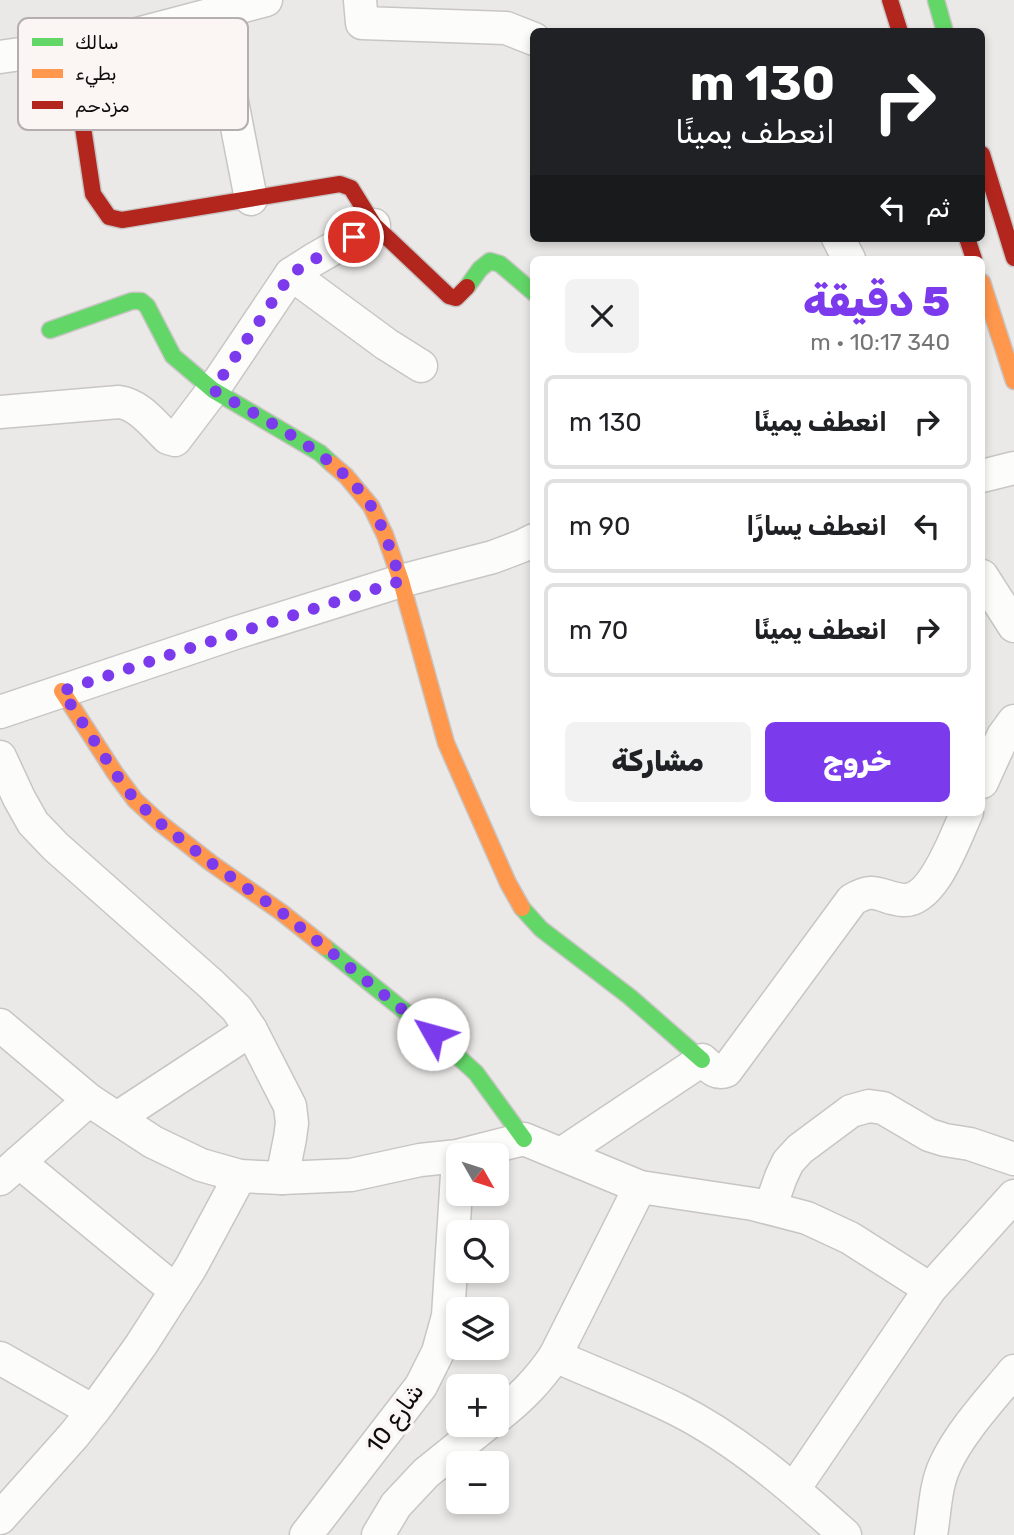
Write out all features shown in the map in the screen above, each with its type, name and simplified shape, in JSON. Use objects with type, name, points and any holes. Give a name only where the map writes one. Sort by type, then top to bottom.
[{"type":"street","points":[[200,18],[266,0]]},
{"type":"street","points":[[361,11],[387,0]]},
{"type":"street","points":[[890,0],[899,28]]},
{"type":"street","points":[[936,0],[944,28]]},
{"type":"street","points":[[361,11],[506,28],[530,38]]},
{"type":"street","points":[[215,14],[216,18]]},
{"type":"street","points":[[0,57],[18,54]]},
{"type":"street","points":[[83,130],[93,194],[109,217],[122,220],[340,184],[351,188],[374,225],[449,296],[456,298],[461,295],[481,266],[489,261],[500,264],[530,290]]},
{"type":"street","points":[[238,130],[251,199]]},
{"type":"street","points":[[985,162],[1008,219],[1014,258]]},
{"type":"street","points":[[0,412],[119,402],[136,407],[168,438],[175,440],[213,390],[291,274],[374,225]]},
{"type":"street","points":[[291,274],[386,344],[421,366]]},
{"type":"street","points":[[985,291],[1014,381]]},
{"type":"street","points":[[50,330],[132,301],[141,301],[147,306],[173,356],[213,390],[320,453],[346,476],[371,506],[385,535],[401,581],[446,743],[508,883],[524,911],[541,929],[630,997],[717,1072],[726,1070],[852,900],[863,893],[872,892],[905,901],[928,889],[939,873],[965,816]]},
{"type":"street","points":[[985,476],[1014,468]]},
{"type":"street","points":[[0,712],[222,637],[401,581],[493,556],[530,542]]},
{"type":"street","points":[[985,581],[1014,626]]},
{"type":"street","points":[[62,691],[135,800],[160,823],[281,912],[433,1034],[476,1073],[524,1139],[640,1187],[753,1203],[807,1218],[850,1238],[930,1289]]},
{"type":"street","points":[[985,775],[1003,736],[1014,721]]},
{"type":"street","points":[[0,757],[33,823],[56,847],[237,1009],[251,1030],[290,1106],[292,1122],[282,1178]]},
{"type":"street","points":[[0,1025],[89,1100],[153,1142],[201,1165],[240,1176],[282,1178],[351,1175],[420,1160],[446,1158]]},
{"type":"street","points":[[117,1118],[251,1030]]},
{"type":"street","points":[[561,1154],[702,1060]]},
{"type":"street","points":[[89,1100],[10,1170],[176,1291]]},
{"type":"street","points":[[770,1208],[788,1162],[800,1149],[850,1111],[869,1106],[883,1108],[929,1135],[1014,1158]]},
{"type":"street","points":[[509,1143],[524,1139]]},
{"type":"street","points":[[0,1518],[93,1411],[141,1345],[191,1267],[240,1176]]},
{"type":"street","points":[[509,1407],[542,1376],[555,1356],[640,1187]]},
{"type":"street","points":[[794,1489],[930,1289],[1014,1196]]},
{"type":"street","name":"شارع 10","points":[[306,1535],[421,1386],[438,1352],[448,1315],[456,1206]]},
{"type":"street","points":[[555,1356],[678,1410],[724,1438],[794,1489],[845,1535]]},
{"type":"street","points":[[0,1358],[93,1411]]},
{"type":"street","points":[[931,1535],[937,1490],[945,1465],[966,1432],[1014,1371]]},
{"type":"street","points":[[378,1535],[396,1505],[426,1473],[471,1437]]},
{"type":"traffic: fast","points":[[936,0],[944,28]]},
{"type":"traffic: fast","points":[[467,287],[480,269],[490,261],[500,264],[530,290]]},
{"type":"traffic: fast","points":[[50,330],[132,301],[141,301],[147,306],[173,356],[213,390],[320,453],[332,464]]},
{"type":"traffic: fast","points":[[522,908],[541,929],[630,997],[702,1060]]},
{"type":"traffic: fast","points":[[325,947],[433,1034],[476,1073],[524,1139]]},
{"type":"traffic: slow","points":[[985,291],[1014,381]]},
{"type":"traffic: slow","points":[[332,464],[371,506],[385,535],[401,581],[446,743],[508,883],[522,908]]},
{"type":"traffic: slow","points":[[62,691],[135,800],[211,863],[325,947]]},
{"type":"traffic: jam","points":[[890,0],[899,28]]},
{"type":"traffic: jam","points":[[83,130],[93,194],[109,217],[122,220],[340,184],[351,188],[374,225],[449,296],[456,298],[467,287]]},
{"type":"traffic: jam","points":[[985,164],[1014,258]]},
{"type":"traffic: jam","points":[[968,242],[973,256]]},
{"type":"route","points":[[354,237],[291,274],[213,390],[320,453],[346,476],[371,506],[385,535],[401,581],[62,691],[135,800],[160,823],[281,912],[433,1034]]}]
